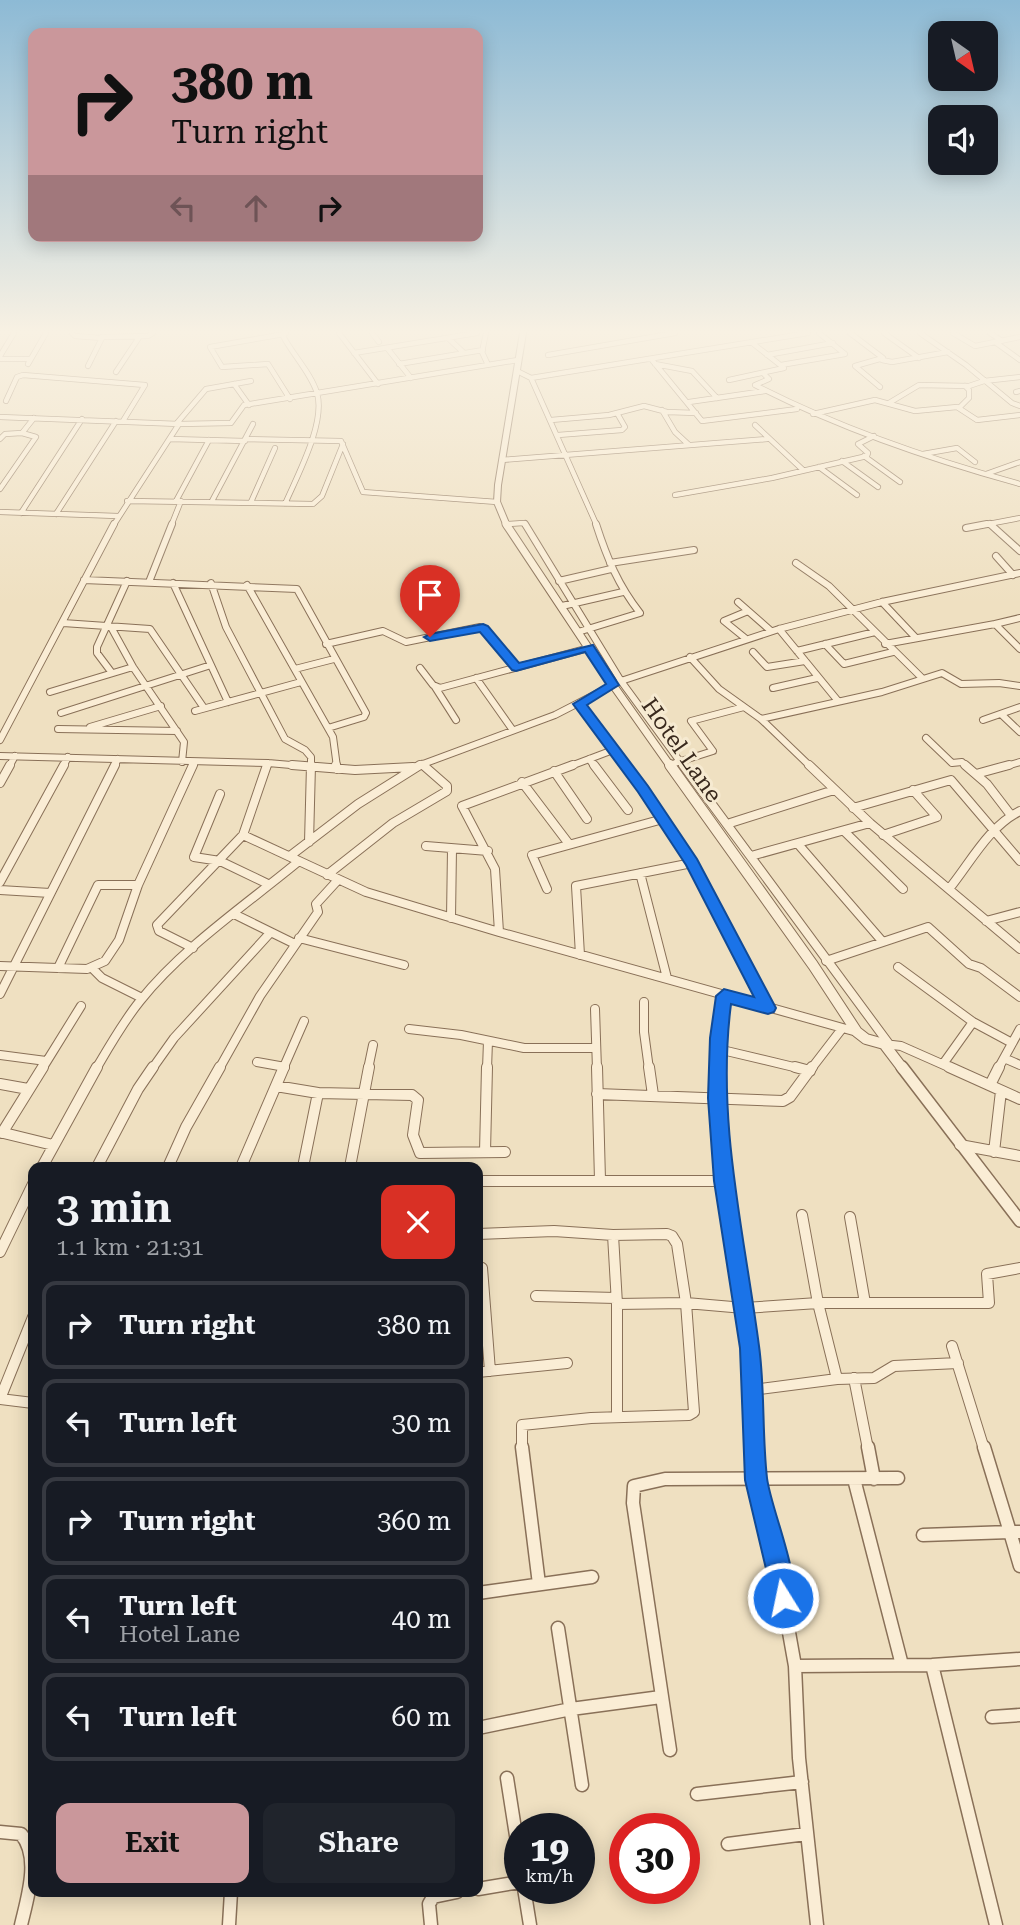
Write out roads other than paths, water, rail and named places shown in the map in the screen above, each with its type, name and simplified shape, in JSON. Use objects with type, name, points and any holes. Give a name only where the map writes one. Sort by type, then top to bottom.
[{"type":"street","points":[[22,433],[30,423]]},
{"type":"street","points":[[21,513],[80,423]]},
{"type":"street","points":[[56,514],[119,423]]},
{"type":"street","points":[[155,423],[231,423]]},
{"type":"street","points":[[285,504],[316,423]]},
{"type":"street","name":"Hotel Lane","points":[[512,423],[497,502],[512,523],[528,560],[568,604],[584,630],[589,648],[674,763],[857,1032],[881,1043]]},
{"type":"street","points":[[552,423],[611,566],[623,592],[640,614],[584,630],[617,683]]},
{"type":"street","points":[[558,435],[622,429],[622,423]]},
{"type":"street","points":[[670,423],[689,445]]},
{"type":"street","points":[[837,423],[923,454],[1020,484]]},
{"type":"street","points":[[0,740],[118,516],[178,424]]},
{"type":"street","points":[[212,501],[253,424]]},
{"type":"street","points":[[755,425],[803,470]]},
{"type":"street","points":[[0,439],[5,434],[22,433],[36,437],[0,489]]},
{"type":"street","points":[[675,495],[864,456],[868,453],[858,444],[874,436]]},
{"type":"street","points":[[170,439],[333,439],[343,443],[363,492],[497,502]]},
{"type":"street","points":[[507,460],[767,439]]},
{"type":"street","points":[[149,582],[178,501],[209,440]]},
{"type":"street","points":[[127,501],[309,505],[319,501],[343,443]]},
{"type":"street","points":[[251,502],[275,448]]},
{"type":"street","points":[[923,454],[957,448],[975,462]]},
{"type":"street","points":[[864,456],[900,482]]},
{"type":"street","points":[[842,461],[878,487]]},
{"type":"street","points":[[986,474],[1020,462]]},
{"type":"street","points":[[819,467],[857,495]]},
{"type":"street","points":[[0,512],[118,516]]},
{"type":"street","points":[[966,528],[1020,518]]},
{"type":"street","points":[[512,523],[524,523],[559,581],[568,604],[623,592]]},
{"type":"street","points":[[990,524],[1020,551]]},
{"type":"street","points":[[559,581],[611,566],[694,550]]},
{"type":"street","points":[[996,556],[1016,574]]},
{"type":"street","points":[[796,563],[830,586],[885,644],[922,678]]},
{"type":"street","points":[[44,1162],[120,1027],[142,999],[193,948],[268,884],[309,842],[358,804],[418,766],[579,704],[617,683],[745,638],[852,609],[1016,574]]},
{"type":"street","points":[[84,580],[247,584],[297,589],[366,715],[328,728]]},
{"type":"street","points":[[112,673],[97,653],[127,581]]},
{"type":"street","points":[[173,583],[228,702]]},
{"type":"street","points":[[211,583],[226,627],[285,739],[309,753],[309,842]]},
{"type":"street","points":[[247,584],[328,728],[337,750],[337,769]]},
{"type":"street","points":[[738,602],[771,631]]},
{"type":"street","points":[[882,602],[916,638]]},
{"type":"street","points":[[745,638],[724,621],[748,611]]},
{"type":"street","points":[[885,644],[1020,618]]},
{"type":"street","points":[[63,623],[150,629],[204,708]]},
{"type":"street","points":[[995,624],[1020,649]]},
{"type":"street","points":[[108,627],[177,731],[185,746],[182,762]]},
{"type":"street","points":[[326,643],[383,631],[390,631],[400,641],[406,642],[480,627],[486,630],[516,667]]},
{"type":"street","points":[[779,629],[838,701]]},
{"type":"street","points":[[797,650],[875,632]]},
{"type":"street","points":[[825,644],[847,664],[893,652]]},
{"type":"street","points":[[435,687],[589,648]]},
{"type":"street","points":[[753,652],[767,667],[805,661]]},
{"type":"street","points":[[690,657],[719,689],[761,719],[883,835],[1020,949]]},
{"type":"street","points":[[295,669],[334,659]]},
{"type":"street","points":[[61,713],[211,665]]},
{"type":"street","points":[[50,692],[134,667]]},
{"type":"street","points":[[421,668],[456,720]]},
{"type":"street","points":[[761,719],[883,692],[944,673],[961,684],[999,683],[1020,686]]},
{"type":"street","points":[[475,678],[512,729]]},
{"type":"street","points":[[772,688],[817,678]]},
{"type":"street","points":[[195,711],[301,682]]},
{"type":"street","points":[[579,704],[692,863],[768,1008]]},
{"type":"street","points":[[83,729],[161,706]]},
{"type":"street","points":[[744,707],[691,720],[713,751],[674,763],[727,824],[826,961],[881,1043],[1020,1221]]},
{"type":"street","points":[[983,720],[1020,708]]},
{"type":"street","points":[[1001,714],[1020,732]]},
{"type":"street","points":[[58,729],[177,731]]},
{"type":"street","points":[[926,738],[952,763],[962,762],[976,774],[1010,814]]},
{"type":"street","points":[[499,932],[495,869],[488,851],[461,806],[613,750]]},
{"type":"street","points":[[0,756],[268,763],[337,769],[418,766],[447,786],[447,791],[393,823],[327,875]]},
{"type":"street","points":[[0,783],[15,756]]},
{"type":"street","points":[[0,882],[68,757]]},
{"type":"street","points":[[0,994],[118,759]]},
{"type":"street","points":[[589,759],[628,810]]},
{"type":"street","points":[[0,966],[92,968],[105,961],[118,940],[138,885],[194,762]]},
{"type":"street","points":[[976,774],[1020,762]]},
{"type":"street","points":[[193,948],[159,931],[157,925],[243,835],[268,763]]},
{"type":"street","points":[[554,771],[587,819]]},
{"type":"street","points":[[853,808],[913,790],[948,781],[954,782],[1020,861]]},
{"type":"street","points":[[522,782],[569,844]]},
{"type":"street","points":[[727,824],[835,790]]},
{"type":"street","points":[[883,835],[937,817],[913,790]]},
{"type":"street","points":[[220,794],[194,855],[196,858],[220,861],[268,884]]},
{"type":"street","points":[[949,889],[994,831],[1010,814],[1020,811]]},
{"type":"street","points":[[547,889],[533,855],[663,819]]},
{"type":"street","points":[[751,856],[870,823]]},
{"type":"street","points":[[844,831],[903,890]]},
{"type":"street","points":[[243,835],[337,881],[451,918],[841,1030],[857,1032]]},
{"type":"street","points":[[798,844],[881,941]]},
{"type":"street","points":[[426,846],[488,851]]},
{"type":"street","points":[[451,918],[452,849]]},
{"type":"street","points":[[580,955],[576,886],[692,863]]},
{"type":"street","points":[[640,873],[667,978]]},
{"type":"street","points":[[170,1162],[186,1127],[260,996],[318,912],[316,904],[337,881]]},
{"type":"street","points":[[58,968],[98,885],[138,885]]},
{"type":"street","points":[[0,890],[50,893]]},
{"type":"street","points":[[986,922],[1020,912]]},
{"type":"street","points":[[234,914],[270,933],[404,965]]},
{"type":"street","points":[[826,961],[925,927],[932,928],[969,964],[981,968],[1020,997]]},
{"type":"street","points":[[100,1162],[138,1090],[174,1038],[270,933]]},
{"type":"street","points":[[898,967],[973,1022],[1012,1044]]},
{"type":"street","points":[[92,968],[102,978],[142,999]]},
{"type":"street","points":[[724,996],[718,1049],[717,1098],[723,1181],[744,1308],[753,1390],[756,1480],[775,1554],[795,1666],[806,1834],[817,1925]]},
{"type":"street","points":[[644,1002],[644,1032],[653,1095]]},
{"type":"street","points":[[53,1145],[1,1132],[81,1006]]},
{"type":"street","points":[[595,1009],[600,1181]]},
{"type":"street","points":[[243,1162],[304,1021]]},
{"type":"street","points":[[943,1064],[973,1022]]},
{"type":"street","points":[[409,1029],[524,1048],[595,1048]]},
{"type":"street","points":[[990,1085],[1020,1029]]},
{"type":"street","points":[[597,1094],[783,1101],[841,1030]]},
{"type":"street","points":[[485,1152],[488,1041]]},
{"type":"street","points":[[881,1043],[901,1046],[1020,1098]]},
{"type":"street","points":[[351,1162],[373,1045]]},
{"type":"street","points":[[718,1049],[810,1071]]},
{"type":"street","points":[[0,1055],[46,1061]]},
{"type":"street","points":[[1004,1058],[1020,1065]]},
{"type":"street","points":[[257,1062],[285,1067]]},
{"type":"street","points":[[0,1084],[28,1089]]},
{"type":"street","points":[[276,1086],[318,1093],[415,1096],[418,1105],[413,1142],[420,1153],[505,1152]]},
{"type":"street","points":[[995,1152],[1001,1091]]},
{"type":"street","points":[[304,1162],[318,1093]]},
{"type":"street","points":[[960,1145],[1020,1156]]},
{"type":"street","points":[[483,1181],[723,1181]]},
{"type":"street","points":[[0,1252],[3,1237],[28,1195]]},
{"type":"street","points":[[802,1215],[818,1303],[837,1379]]},
{"type":"street","points":[[850,1217],[865,1303]]},
{"type":"street","points":[[483,1234],[554,1231],[613,1235],[638,1233],[672,1236],[677,1244],[686,1303],[694,1412],[689,1415],[528,1424],[520,1429],[539,1584]]},
{"type":"street","points":[[613,1235],[617,1301],[617,1417]]},
{"type":"street","points":[[536,1296],[744,1308],[818,1303],[989,1303],[987,1274],[1020,1268]]},
{"type":"street","points":[[483,1281],[490,1371]]},
{"type":"street","points":[[28,1329],[0,1399],[28,1402]]},
{"type":"street","points":[[952,1346],[1015,1532],[1020,1566]]},
{"type":"street","points":[[483,1372],[567,1363]]},
{"type":"street","points":[[753,1390],[837,1379],[874,1378],[894,1366],[958,1363]]},
{"type":"street","points":[[854,1378],[873,1479]]},
{"type":"street","points":[[670,1750],[633,1503],[634,1486],[665,1479],[898,1478]]},
{"type":"street","points":[[854,1479],[902,1665]]},
{"type":"street","points":[[923,1535],[1015,1532]]},
{"type":"street","points":[[483,1592],[592,1577]]},
{"type":"street","points":[[558,1628],[582,1786]]},
{"type":"street","points":[[795,1666],[932,1665],[1020,1658]]},
{"type":"street","points":[[932,1665],[996,1925]]},
{"type":"street","points":[[483,1727],[570,1709],[661,1697]]},
{"type":"street","points":[[992,1717],[1020,1714]]},
{"type":"street","points":[[507,1779],[512,1813]]},
{"type":"street","points":[[697,1794],[802,1782]]},
{"type":"street","points":[[0,1832],[26,1837],[28,1852]]},
{"type":"street","points":[[728,1844],[806,1834]]},
{"type":"street","points":[[483,1888],[504,1885]]},
{"type":"street","points":[[21,1925],[28,1897]]},
{"type":"street","points":[[229,1925],[231,1897]]},
{"type":"street","points":[[431,1925],[429,1904],[433,1897]]},
{"type":"street","points":[[527,1904],[530,1925]]}]
